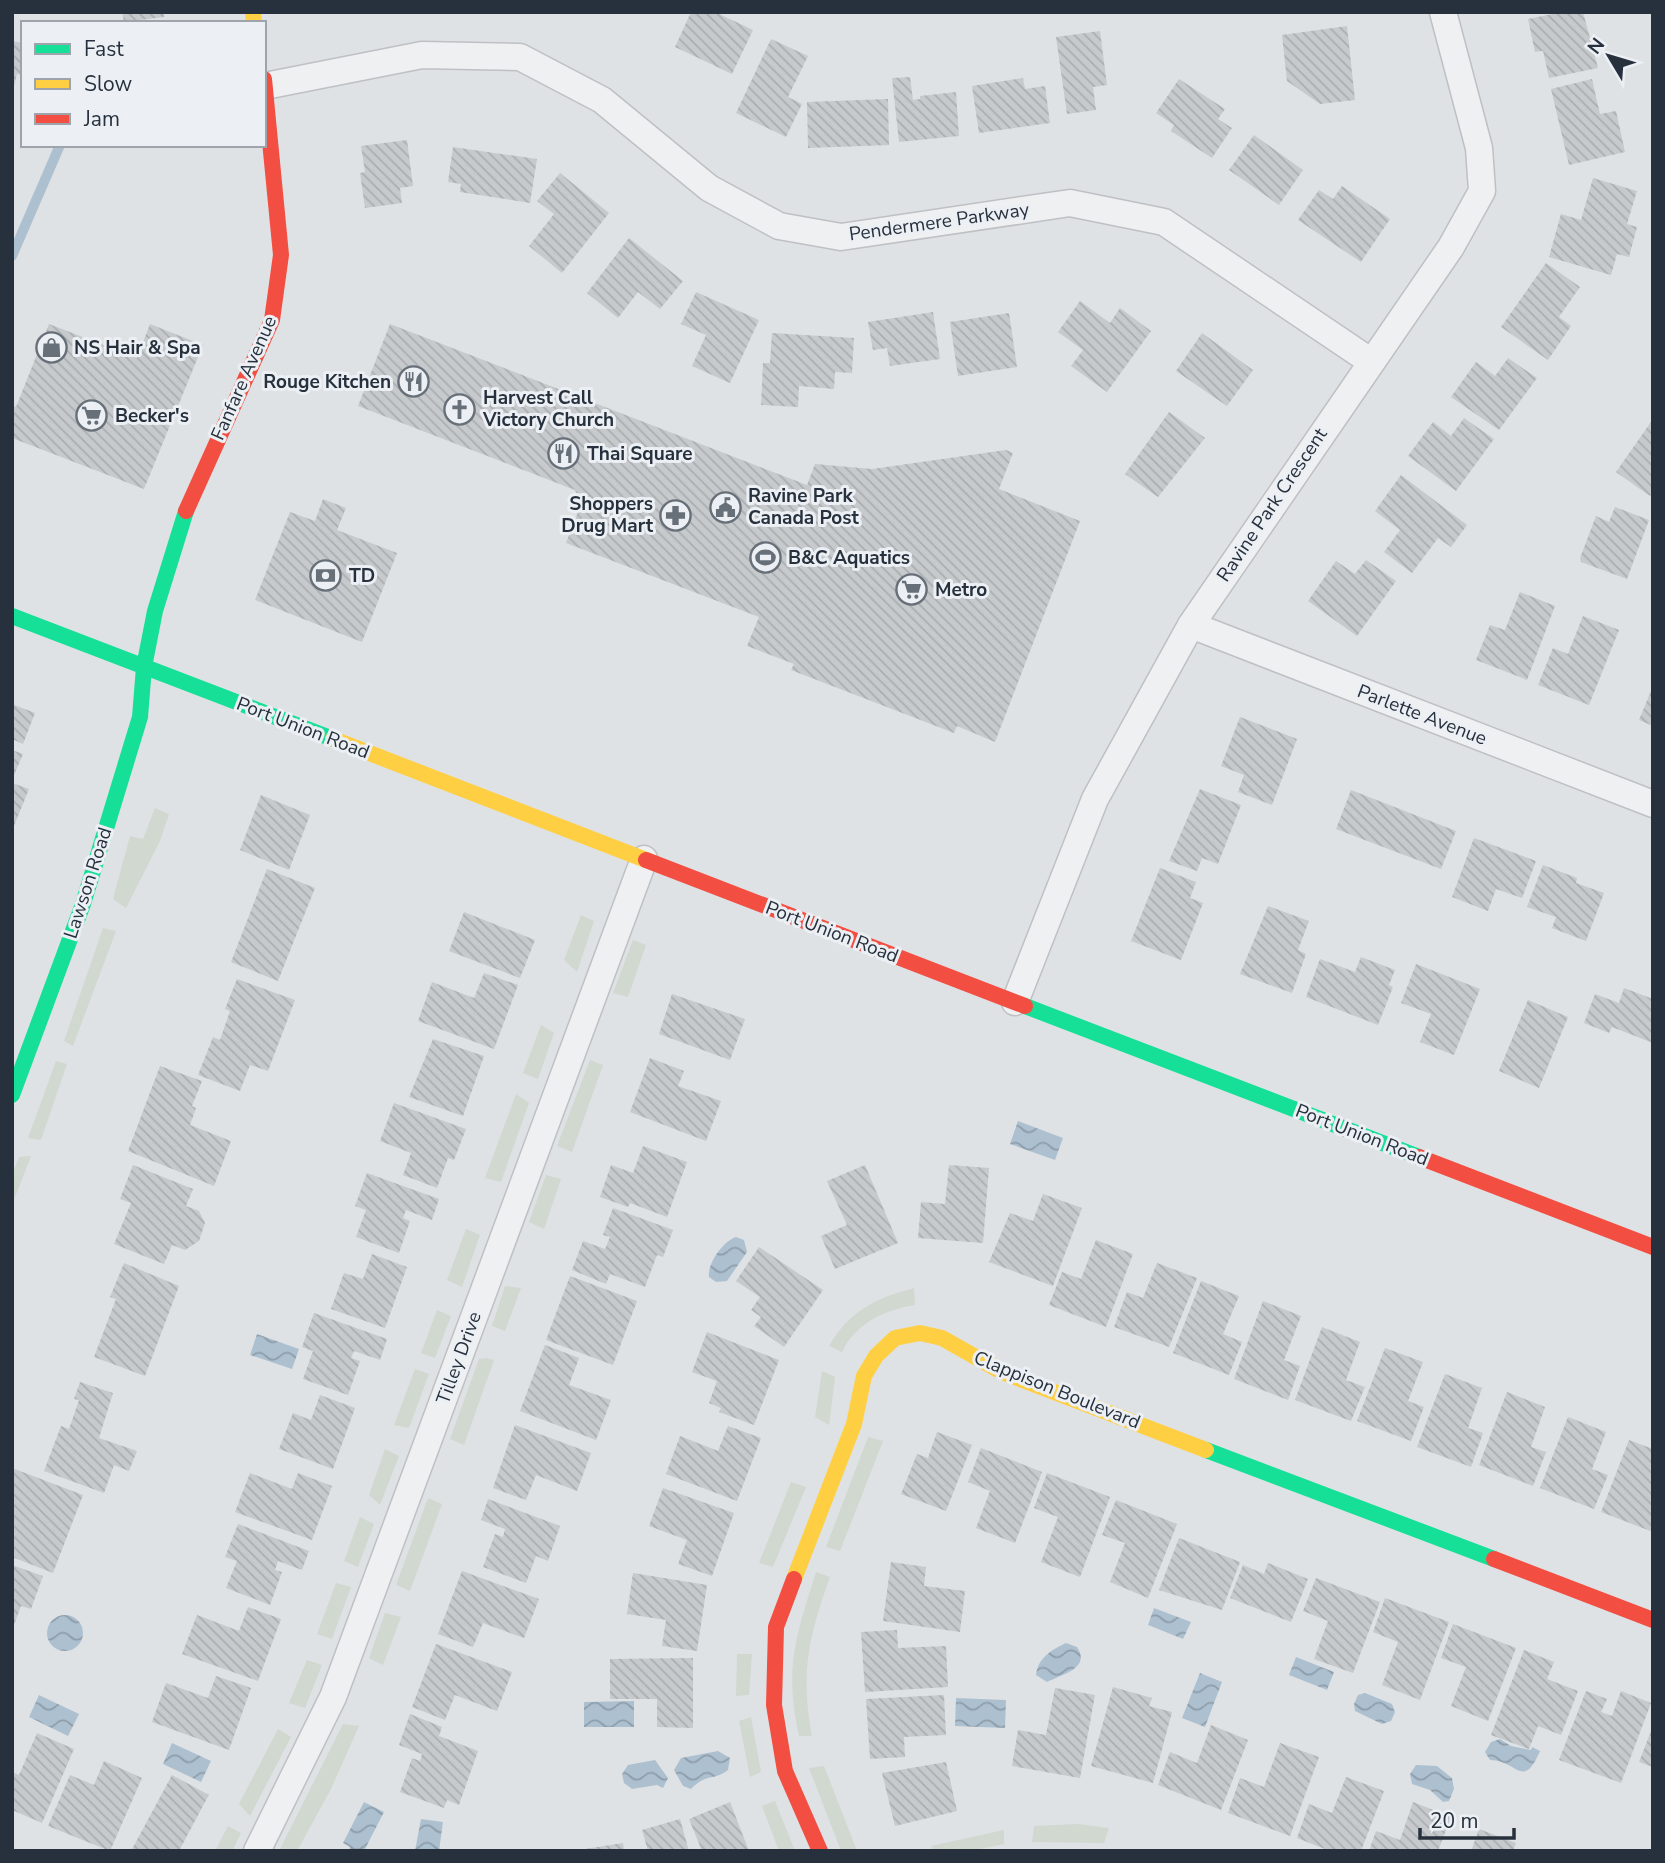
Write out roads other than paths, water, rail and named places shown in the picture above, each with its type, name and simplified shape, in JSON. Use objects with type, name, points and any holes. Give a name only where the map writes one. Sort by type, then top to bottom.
[{"type":"street","name":"Ravine Park Crescent","points":[[1015,1002],[1095,799],[1191,625],[1370,361],[1451,247],[1482,191],[1479,148],[1443,12]]},
{"type":"street","name":"Pendermere Parkway","points":[[266,83],[422,55],[520,57],[603,100],[709,188],[779,226],[841,237],[1070,203],[1164,222],[1370,361]]},
{"type":"street","name":"Fanfare Avenue","points":[[144,667],[155,611],[192,492],[272,320],[281,255],[266,94]]},
{"type":"street","name":"Port Union Road","points":[[12,616],[1653,1247]]},
{"type":"street","name":"Parlette Avenue","points":[[1191,625],[1653,804]]},
{"type":"street","name":"Lawson Road","points":[[12,1095],[83,904],[140,717],[144,667]]},
{"type":"street","name":"Tilley Drive","points":[[257,1851],[333,1697],[644,859]]},
{"type":"street","name":"Clappison Boulevard","points":[[820,1851],[785,1770],[774,1705],[776,1627],[854,1424],[864,1376],[876,1356],[895,1338],[920,1333],[942,1338],[1002,1372],[1653,1620]]},
{"type":"water","points":[[1018,1121],[1063,1138],[1055,1160],[1010,1144]]},
{"type":"water","points":[[736,1237],[744,1240],[747,1252],[727,1281],[716,1282],[709,1277],[713,1260],[726,1243]]},
{"type":"water","points":[[257,1334],[299,1349],[292,1369],[250,1355]]},
{"type":"water","points":[[1154,1608],[1191,1622],[1183,1639],[1148,1625]]},
{"type":"water","points":[[65,1615],[78,1620],[83,1633],[78,1646],[65,1651],[52,1646],[47,1633],[52,1620]]},
{"type":"water","points":[[1066,1643],[1077,1647],[1080,1654],[1078,1665],[1047,1682],[1036,1675],[1039,1664],[1046,1655]]},
{"type":"water","points":[[1296,1657],[1334,1672],[1327,1690],[1289,1675]]},
{"type":"water","points":[[1200,1673],[1222,1682],[1205,1727],[1182,1718]]},
{"type":"water","points":[[1365,1693],[1392,1704],[1395,1712],[1391,1721],[1382,1724],[1355,1711],[1354,1704],[1358,1695]]},
{"type":"water","points":[[39,1695],[79,1714],[68,1736],[29,1717]]},
{"type":"water","points":[[956,1698],[1006,1700],[1005,1728],[955,1726]]},
{"type":"water","points":[[634,1701],[634,1727],[584,1727],[584,1702]]},
{"type":"water","points":[[1500,1739],[1511,1746],[1531,1750],[1532,1747],[1540,1751],[1529,1769],[1519,1770],[1490,1760],[1485,1752],[1491,1742]]},
{"type":"water","points":[[172,1743],[211,1761],[201,1782],[163,1764]]},
{"type":"water","points":[[718,1751],[730,1758],[728,1770],[701,1781],[691,1789],[683,1786],[674,1770],[681,1758]]},
{"type":"water","points":[[655,1760],[668,1778],[663,1788],[657,1785],[632,1789],[624,1783],[622,1774],[628,1765]]},
{"type":"water","points":[[1416,1765],[1437,1766],[1452,1778],[1454,1789],[1449,1801],[1443,1802],[1430,1790],[1412,1784],[1410,1774]]},
{"type":"water","points":[[364,1802],[384,1812],[364,1851],[349,1851],[350,1847],[343,1843]]},
{"type":"water","points":[[421,1819],[443,1822],[439,1851],[415,1851]]},
{"type":"waterway","points":[[12,256],[59,147]]},
{"type":"place","name":"NS Hair & Spa","points":[[51,348]]},
{"type":"place","name":"Rouge Kitchen","points":[[414,382]]},
{"type":"place","name":"Harvest Call Victory Church","points":[[460,409]]},
{"type":"place","name":"Becker's","points":[[92,416]]},
{"type":"place","name":"Thai Square","points":[[564,454]]},
{"type":"place","name":"Ravine Park Canada Post","points":[[725,507]]},
{"type":"place","name":"Shoppers Drug Mart","points":[[676,515]]},
{"type":"place","name":"B&C Aquatics","points":[[765,558]]},
{"type":"place","name":"TD","points":[[326,576]]},
{"type":"place","name":"Metro","points":[[912,590]]}]
